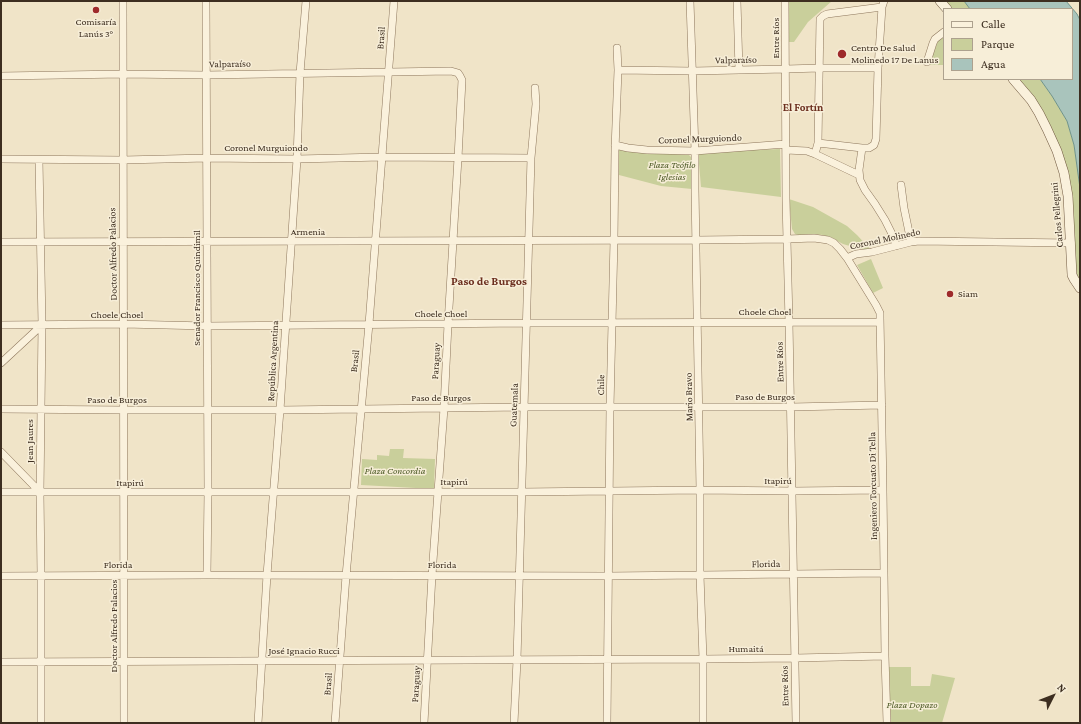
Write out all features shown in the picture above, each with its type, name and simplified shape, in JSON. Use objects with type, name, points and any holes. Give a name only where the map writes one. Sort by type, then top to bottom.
[{"type":"street","name":"Doctor Alfredo Palacios","points":[[123,1],[124,723]]},
{"type":"street","name":"Senador Francisco Quindimil","points":[[206,1],[208,409],[207,575]]},
{"type":"street","name":"República Argentina","points":[[258,723],[261,661],[297,159],[300,73],[306,1]]},
{"type":"street","name":"Brasil","points":[[335,723],[346,576],[369,324],[394,1]]},
{"type":"street","name":"Mario Bravo","points":[[690,1],[695,151],[703,723]]},
{"type":"street","points":[[737,1],[739,70]]},
{"type":"street","name":"Entre Ríos","points":[[785,1],[787,239],[796,723]]},
{"type":"street","points":[[815,154],[818,144],[820,19],[827,14],[883,4],[878,68],[875,143],[872,147],[862,148],[818,144]]},
{"type":"street","points":[[927,62],[935,39],[943,33]]},
{"type":"street","name":"Chile","points":[[607,723],[610,407],[615,145],[618,70],[617,48]]},
{"type":"street","name":"Valparaíso","points":[[618,70],[693,71],[878,68]]},
{"type":"street","name":"Valparaíso","points":[[1,76],[123,74],[206,75],[451,71],[458,73]]},
{"type":"street","name":"Paraguay","points":[[424,723],[458,158],[462,80],[458,73]]},
{"type":"street","name":"Carlos Pellegrini","points":[[1014,80],[1031,100],[1039,113],[1057,151],[1064,173],[1068,196],[1072,275],[1080,288]]},
{"type":"street","name":"Guatemala","points":[[514,723],[531,158],[536,104],[535,88]]},
{"type":"street","name":"Coronel Murguiondo","points":[[615,145],[647,150],[695,151],[786,147],[815,154],[859,175]]},
{"type":"street","points":[[862,148],[859,175],[862,186],[880,210],[893,236],[896,246]]},
{"type":"street","name":"Coronel Murguiondo","points":[[1,159],[123,160],[382,157],[531,158]]},
{"type":"street","name":"Jean Jaures","points":[[38,160],[42,325],[40,409],[41,723]]},
{"type":"street","points":[[901,185],[911,242]]},
{"type":"street","name":"Coronel Molinedo","points":[[614,240],[814,238],[828,240],[837,246],[847,258],[851,255],[872,252],[911,242],[1071,243]]},
{"type":"street","name":"Armenia","points":[[1,242],[375,242],[614,240]]},
{"type":"street","name":"Ingeniero Torcuato Di Tella","points":[[847,258],[878,309],[880,322],[887,723]]},
{"type":"street","name":"Choele Choel","points":[[1,325],[124,324],[285,326],[369,324],[880,322]]},
{"type":"street","points":[[1,363],[42,325]]},
{"type":"street","name":"Paso de Burgos","points":[[1,409],[280,410],[361,408],[790,407],[882,405]]},
{"type":"street","points":[[1,452],[40,492]]},
{"type":"street","name":"Itapirú","points":[[1,492],[610,492],[700,490],[883,490]]},
{"type":"street","name":"Florida","points":[[1,576],[608,576],[884,573]]},
{"type":"street","name":"Humaitá","points":[[608,659],[885,656]]},
{"type":"street","name":"José Ignacio Rucci","points":[[1,662],[608,659]]},
{"type":"green space","points":[[788,1],[832,1],[808,22],[794,42],[789,42]]},
{"type":"green space","points":[[947,1],[964,1],[969,8],[951,8],[947,4]]},
{"type":"green space","points":[[943,38],[943,65],[929,65],[938,41]]},
{"type":"green space","points":[[1018,80],[1041,80],[1067,121],[1074,145],[1080,188],[1080,285],[1075,278],[1066,173]]},
{"type":"green space","points":[[780,149],[781,197],[701,187],[698,152]]},
{"type":"green space","name":"Plaza Teófilo Iglesias","points":[[619,150],[689,155],[691,157],[692,189],[661,186],[619,175]]},
{"type":"green space","points":[[789,199],[813,207],[847,226],[870,249],[853,247],[823,235],[795,234],[792,229]]},
{"type":"green space","points":[[871,259],[883,288],[873,293],[857,265]]},
{"type":"green space","name":"Plaza Concordia","points":[[390,449],[404,449],[403,458],[435,459],[434,489],[361,485],[362,459],[377,460],[377,455],[389,456]]},
{"type":"green space","name":"Plaza Dopazo","points":[[889,667],[911,667],[911,686],[930,686],[932,674],[955,678],[942,723],[891,723]]},
{"type":"water","points":[[964,1],[1066,1],[1072,8],[969,8]]},
{"type":"water","points":[[1073,9],[1080,20],[1080,188],[1074,145],[1067,121],[1041,80],[1073,80]]},
{"type":"place","name":"Comisaría Lanús 3°","points":[[96,10]]},
{"type":"place","name":"Centro De Salud Molinedo 17 De Lanus","points":[[842,54]]},
{"type":"place","name":"Siam","points":[[950,294]]},
{"type":"district","name":"El Fortín","points":[[803,108]]},
{"type":"district","name":"Paso de Burgos","points":[[489,281]]}]
